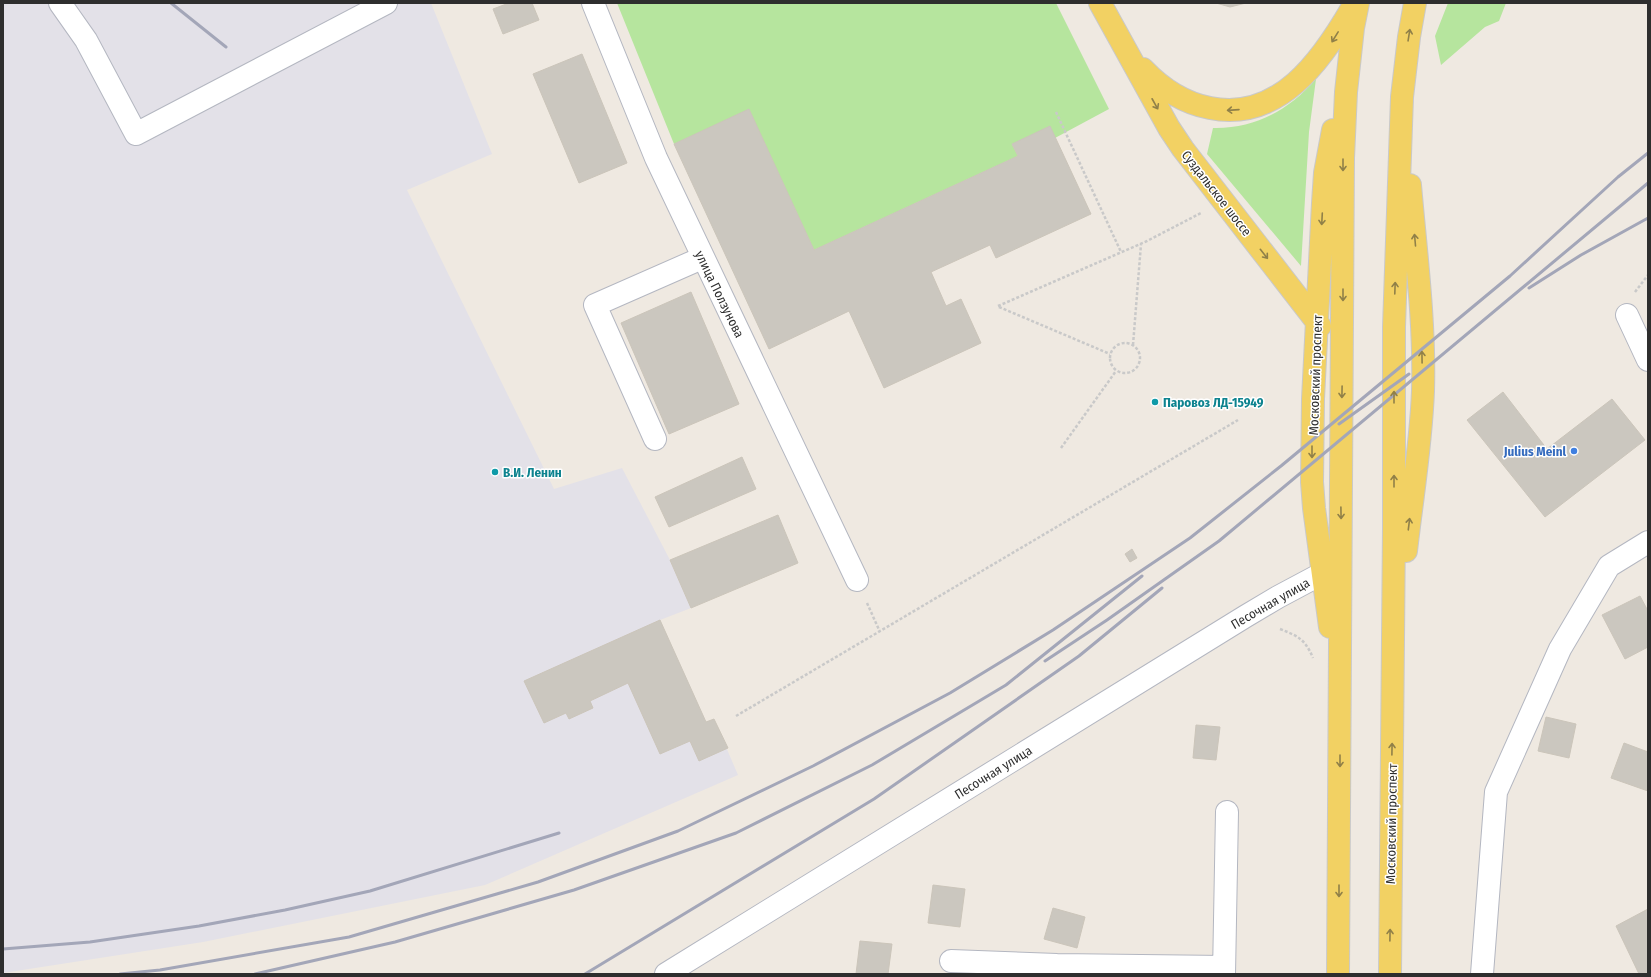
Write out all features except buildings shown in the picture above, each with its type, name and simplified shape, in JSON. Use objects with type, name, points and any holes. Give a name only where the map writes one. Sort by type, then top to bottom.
[{"type":"main road","name":"Суздальское шоссе","points":[[1105,12],[1139,63],[1154,80],[1165,89],[1198,106],[1221,110],[1232,110],[1251,107],[1270,100],[1292,86],[1310,69],[1328,48],[1354,3]]},
{"type":"main road","name":"Московский проспект","points":[[1340,722],[1338,693],[1314,508],[1312,482],[1313,399],[1316,321],[1326,173],[1358,3]]},
{"type":"main road","name":"Московский проспект","points":[[1390,974],[1394,327],[1400,126],[1405,67],[1415,3]]},
{"type":"main road","name":"Суздальское шоссе","points":[[1105,12],[1169,128],[1183,149],[1342,353]]},
{"type":"main road","name":"Московский проспект","points":[[1338,974],[1344,124],[1353,28]]},
{"type":"main road","name":"Московский проспект","points":[[1392,674],[1420,432],[1423,390],[1421,306],[1405,133],[1405,67]]},
{"type":"street","points":[[60,3],[86,40],[136,134],[386,3]]},
{"type":"street","name":"улица Ползунова","points":[[593,3],[656,158],[702,258],[857,580]]},
{"type":"street","points":[[655,439],[595,305],[702,258]]},
{"type":"street","points":[[1627,315],[1648,360]]},
{"type":"street","points":[[1482,974],[1496,792],[1560,649],[1609,566],[1648,542]]},
{"type":"street","name":"Песочная улица","points":[[666,974],[1259,608],[1323,573]]},
{"type":"street","points":[[951,961],[1224,971],[1227,812]]},
{"type":"path","points":[[1056,112],[1121,252]]},
{"type":"path","points":[[1110,354],[998,306],[1140,244],[1204,212]]},
{"type":"path","points":[[1133,345],[1125,343],[1118,344],[1110,354],[1111,365],[1123,374],[1135,370],[1139,365],[1139,354],[1133,345],[1140,244]]},
{"type":"path","points":[[1061,448],[1116,370]]},
{"type":"path","points":[[736,716],[1238,420]]},
{"type":"path","points":[[857,580],[880,632]]},
{"type":"shaded area","points":[[3,3],[431,3],[492,154],[407,190],[554,489],[622,468],[670,560],[691,608],[660,620],[706,722],[714,719],[738,775],[485,885],[203,942],[3,973]]},
{"type":"green space","points":[[617,3],[1056,3],[1109,109],[1055,138],[1012,144],[1018,156],[814,250],[749,110],[674,144]]},
{"type":"green space","points":[[1448,3],[1506,3],[1499,21],[1485,27],[1441,65],[1435,36]]},
{"type":"green space","points":[[1316,79],[1309,132],[1301,266],[1207,154],[1213,128],[1243,125],[1270,116],[1294,100]]},
{"type":"railway","points":[[171,3],[226,47]]},
{"type":"railway","points":[[120,974],[160,970],[349,937],[538,882],[678,831],[813,766],[950,693],[1053,630],[1190,538],[1281,466],[1510,276],[1618,177],[1648,153]]},
{"type":"railway","points":[[1045,661],[1107,620],[1219,541],[1648,183]]},
{"type":"railway","points":[[1529,288],[1581,255],[1648,218]]},
{"type":"railway","points":[[1339,424],[1409,374]]},
{"type":"railway","points":[[255,974],[395,942],[574,890],[736,833],[872,765],[1006,685],[1142,576]]},
{"type":"railway","points":[[585,974],[874,799],[1079,656],[1162,588]]},
{"type":"railway","points":[[3,949],[90,942],[199,926],[285,910],[370,891],[559,833]]},
{"type":"place","name":"Паровоз ЛД-15949","points":[[1155,402]]},
{"type":"place","name":"Julius Meinl","points":[[1574,451]]},
{"type":"place","name":"В.И. Ленин","points":[[495,472]]}]
